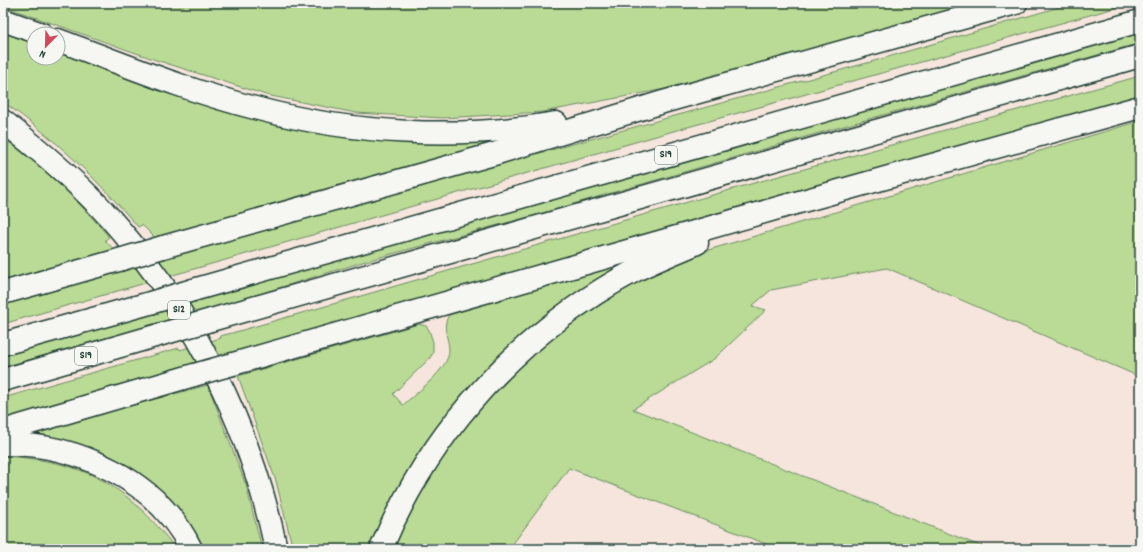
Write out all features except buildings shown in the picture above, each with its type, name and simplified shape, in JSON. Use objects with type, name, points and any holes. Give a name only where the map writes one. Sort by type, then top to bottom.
[{"type":"highway","points":[[3,293],[486,156],[663,102],[1016,3]]},
{"type":"highway","points":[[3,20],[26,28]]},
{"type":"highway","name":"S19","points":[[3,344],[1140,21]]},
{"type":"highway","points":[[66,43],[171,81],[255,108],[350,127],[425,132],[533,127],[597,116],[663,102]]},
{"type":"highway","name":"S19","points":[[3,380],[1140,56]]},
{"type":"highway","points":[[3,431],[785,206],[1140,107]]},
{"type":"highway","name":"S12","points":[[3,121],[58,166],[110,218],[130,241],[184,316],[224,392],[248,450],[265,500],[276,549]]},
{"type":"highway","points":[[381,549],[414,483],[443,438],[486,383],[536,336],[577,306],[638,270],[785,206]]},
{"type":"highway","points":[[3,444],[42,446],[78,454],[107,468],[154,500],[171,519],[192,549]]},
{"type":"green space","points":[[3,3],[975,3],[665,89],[543,112],[443,118],[356,113],[266,95],[156,60],[66,28],[66,26],[60,26],[3,6]]},
{"type":"green space","points":[[1073,3],[1133,3],[670,132],[3,324],[3,301],[874,61]]},
{"type":"green space","points":[[3,28],[26,36],[26,66],[66,66],[66,51],[186,95],[481,138],[499,142],[156,239],[142,225],[138,227],[75,160],[22,115],[3,102]]},
{"type":"green space","points":[[1140,33],[1140,43],[833,129],[535,215],[366,261],[223,305],[3,367],[3,356]]},
{"type":"green space","points":[[1140,76],[1140,99],[3,420],[3,398],[179,348],[180,350],[221,338],[220,336],[761,181]]},
{"type":"green space","points":[[1140,121],[1140,377],[887,268],[771,290],[752,306],[766,310],[714,359],[633,409],[988,549],[779,549],[569,468],[509,549],[392,549],[409,514],[444,453],[498,386],[561,330],[636,282],[705,251]]},
{"type":"green space","points":[[3,138],[46,172],[85,210],[109,237],[105,240],[115,251],[3,283]]},
{"type":"green space","points":[[621,265],[622,268],[529,330],[371,549],[293,549],[276,481],[238,376],[419,324],[426,326],[429,330],[433,342],[433,353],[429,359],[393,394],[403,405],[438,373],[448,358],[449,346],[445,328],[449,315]]},
{"type":"green space","points":[[208,385],[246,485],[262,549],[201,549],[112,459],[82,445],[31,432]]},
{"type":"green space","points":[[3,456],[32,459],[58,464],[81,470],[102,480],[121,492],[139,508],[158,527],[176,549],[3,549]]}]
